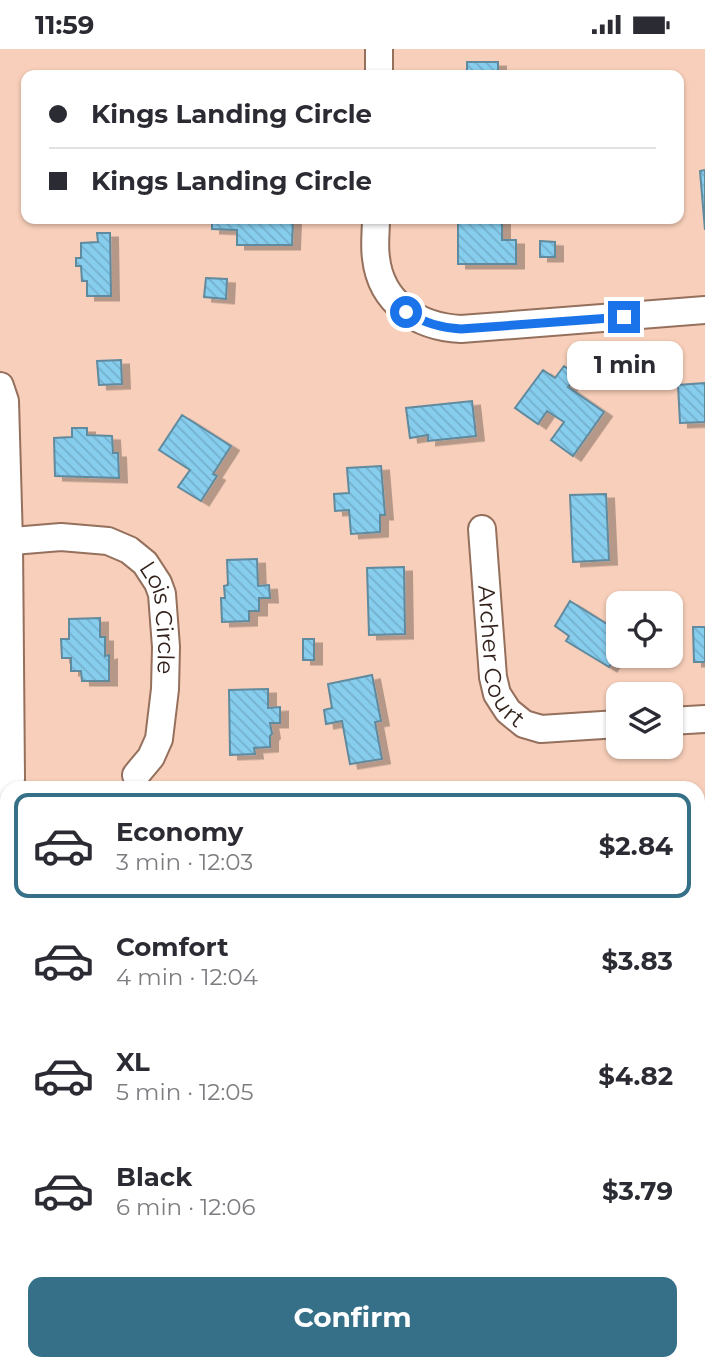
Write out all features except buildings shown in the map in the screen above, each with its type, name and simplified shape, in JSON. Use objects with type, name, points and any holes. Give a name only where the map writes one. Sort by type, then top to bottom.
[{"type":"street","points":[[379,49],[379,70]]},
{"type":"street","points":[[376,224],[376,258],[381,278],[391,296],[406,312],[424,322],[444,328],[461,329],[705,310]]},
{"type":"street","points":[[0,386],[5,401],[10,781]]},
{"type":"street","name":"Archer Court","points":[[482,529],[493,677],[497,694],[508,711],[524,724],[541,729],[606,725]]},
{"type":"street","name":"Lois Circle","points":[[5,542],[61,537],[108,541],[130,550],[145,563],[158,583],[162,594],[166,689],[159,739],[151,757],[136,775]]},
{"type":"street","points":[[683,720],[705,719]]},
{"type":"route","points":[[406,312],[424,322],[444,328],[461,329],[624,317]]}]
